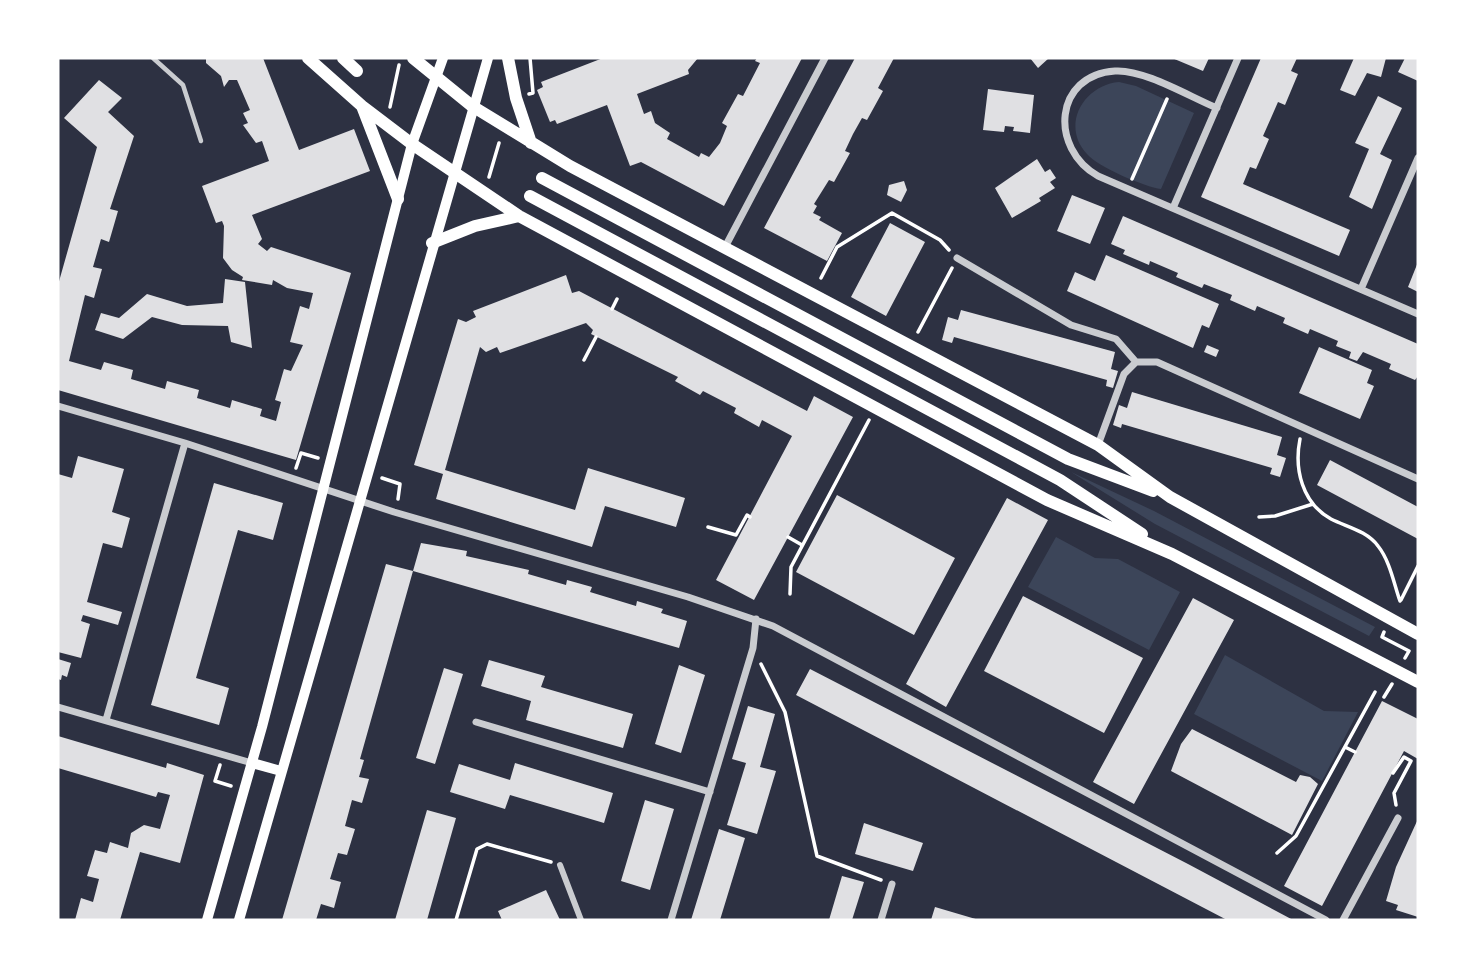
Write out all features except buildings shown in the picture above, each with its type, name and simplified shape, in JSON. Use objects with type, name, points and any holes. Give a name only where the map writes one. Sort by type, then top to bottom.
[{"type":"main road","points":[[308,58],[362,106],[412,144],[519,216],[1046,499],[1172,554],[1417,680]]},
{"type":"main road","points":[[343,58],[357,71]]},
{"type":"main road","points":[[413,58],[472,106],[531,143],[1098,445],[1170,497],[1418,634]]},
{"type":"main road","points":[[207,920],[253,763],[412,144],[443,58]]},
{"type":"main road","points":[[239,920],[432,243],[488,58]]},
{"type":"main road","points":[[508,58],[516,98],[531,143]]},
{"type":"main road","points":[[362,106],[398,199]]},
{"type":"main road","points":[[542,178],[1068,459],[1170,497]]},
{"type":"main road","points":[[530,196],[1060,480],[1172,554]]},
{"type":"main road","points":[[432,243],[496,220],[519,216]]},
{"type":"main road","points":[[253,763],[281,771]]},
{"type":"street","points":[[724,248],[825,58]]},
{"type":"street","points":[[1173,208],[1238,58]]},
{"type":"street","points":[[1217,108],[1140,75],[1119,71],[1088,79],[1068,104],[1065,135],[1079,163],[1098,176],[1418,314]]},
{"type":"street","points":[[1361,289],[1418,158]]},
{"type":"street","points":[[957,258],[1071,325],[1116,339],[1136,362]]},
{"type":"street","points":[[1098,445],[1124,374],[1136,362],[1157,362],[1418,479]]},
{"type":"street","points":[[58,406],[185,443],[394,512],[756,619],[1326,920]]},
{"type":"street","points":[[106,720],[185,443]]},
{"type":"street","points":[[671,920],[753,648],[756,619]]},
{"type":"street","points":[[58,706],[253,763]]},
{"type":"street","points":[[476,722],[710,792]]},
{"type":"street","points":[[1343,920],[1398,818]]},
{"type":"street","points":[[560,865],[582,920]]},
{"type":"street","points":[[881,920],[892,884]]},
{"type":"lane","points":[[153,58],[183,85],[201,141]]},
{"type":"path","points":[[527,95],[533,93],[530,58]]},
{"type":"path","points":[[390,107],[400,62]]},
{"type":"path","points":[[1132,181],[1168,96]]},
{"type":"path","points":[[489,177],[499,143]]},
{"type":"path","points":[[821,278],[837,247],[892,213],[940,240],[957,258],[910,346]]},
{"type":"path","points":[[612,309],[617,299]]},
{"type":"path","points":[[584,360],[596,337]]},
{"type":"path","points":[[790,594],[790,567],[869,420]]},
{"type":"path","points":[[1302,426],[1298,464],[1301,480],[1313,504],[1378,546],[1400,601]]},
{"type":"path","points":[[292,480],[301,453],[330,462]]},
{"type":"path","points":[[367,473],[400,484],[394,512]]},
{"type":"path","points":[[1259,517],[1275,516],[1313,504]]},
{"type":"path","points":[[708,527],[736,535],[747,515],[750,517]]},
{"type":"path","points":[[788,537],[802,545]]},
{"type":"path","points":[[753,648],[785,712],[817,856],[892,884]]},
{"type":"path","points":[[1277,853],[1296,836],[1375,692]]},
{"type":"path","points":[[1345,747],[1355,752]]},
{"type":"path","points":[[1392,773],[1395,774],[1404,757],[1411,761],[1394,793],[1398,818]]},
{"type":"path","points":[[456,920],[477,849],[487,844],[560,865]]},
{"type":"shaded area","points":[[1119,82],[1136,86],[1194,113],[1161,189],[1101,165],[1087,154],[1079,143],[1076,119],[1086,98],[1095,90]]},
{"type":"shaded area","points":[[1071,472],[1154,511],[1375,627],[1369,636],[1155,524]]},
{"type":"shaded area","points":[[1056,537],[1095,558],[1118,559],[1180,592],[1149,650],[1028,587]]},
{"type":"shaded area","points":[[1225,655],[1324,711],[1358,712],[1322,781],[1194,714]]}]
